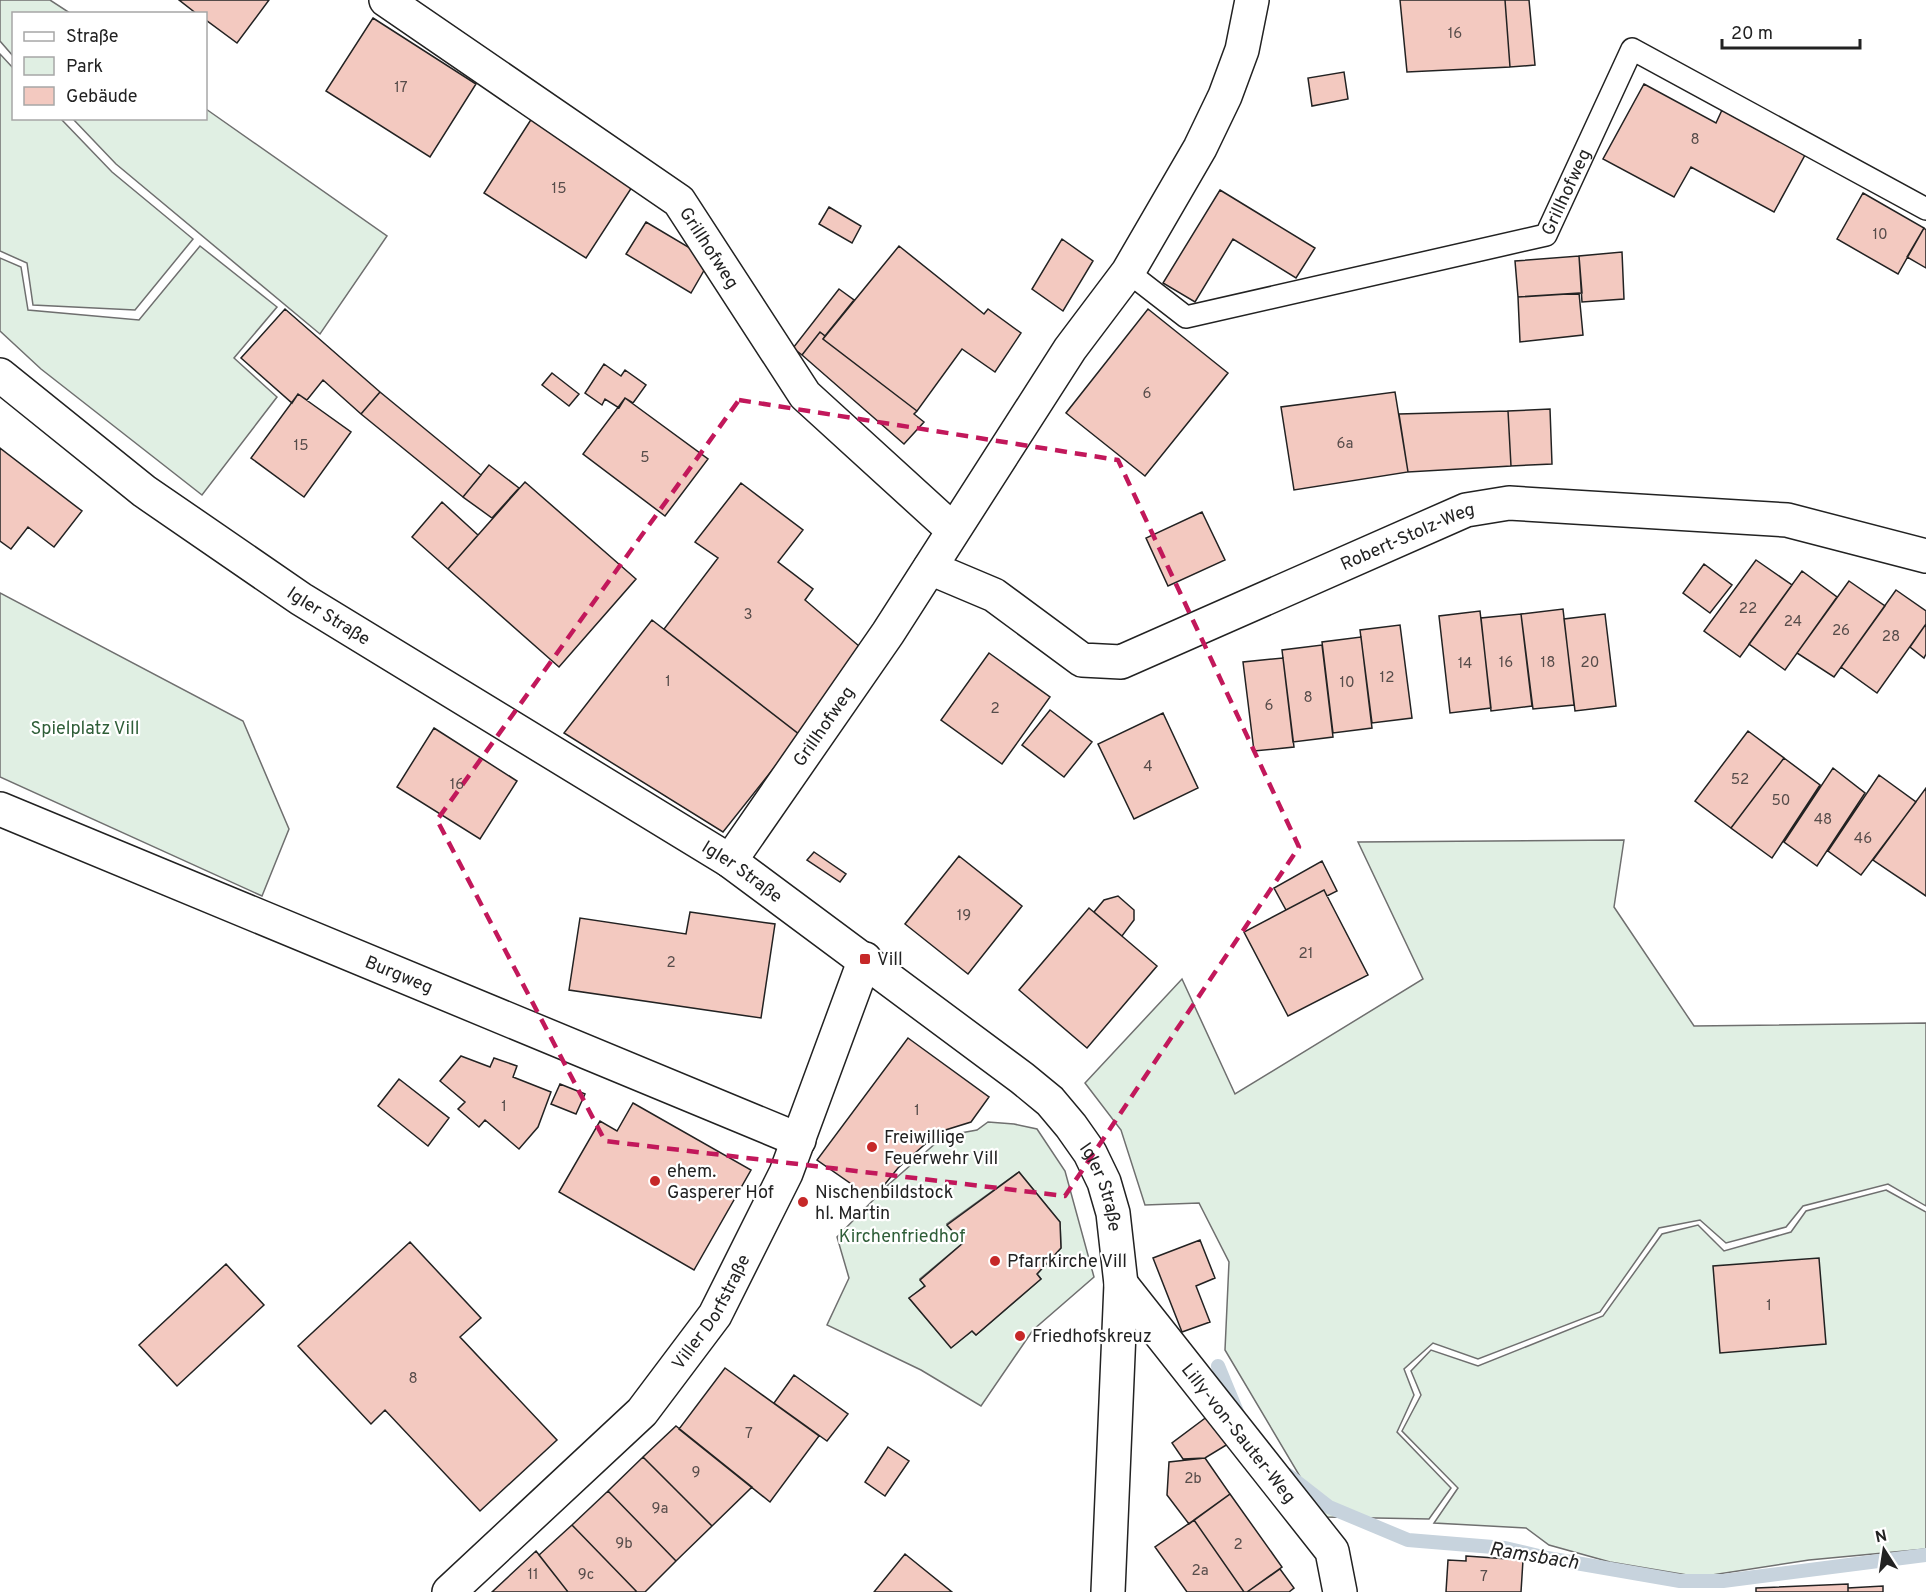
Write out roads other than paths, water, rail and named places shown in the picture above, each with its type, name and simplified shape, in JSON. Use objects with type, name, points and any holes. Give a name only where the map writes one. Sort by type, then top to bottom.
[{"type":"street","name":"Grillhofweg","points":[[386,0],[678,201],[805,395],[953,530]]},
{"type":"street","name":"Grillhofweg","points":[[730,861],[930,568],[1070,349],[1128,272],[1200,148],[1225,96],[1242,50],[1252,0]]},
{"type":"street","name":"Igler Straße","points":[[0,375],[144,491],[301,599],[730,861],[865,959],[1022,1077],[1050,1101],[1090,1153],[1104,1182],[1113,1213],[1121,1284],[1108,1592]]},
{"type":"street","name":"Robert-Stolz-Weg","points":[[930,568],[994,595],[1082,660],[1121,662],[1466,510],[1509,503],[1787,520],[1926,556]]},
{"type":"street","name":"Burgweg","points":[[0,809],[800,1140]]},
{"type":"street","name":"Viller Dorfstraße","points":[[449,1592],[642,1413],[715,1314],[800,1140],[865,959]]},
{"type":"street","name":"Lilly-von-Sauter-Weg","points":[[1121,1284],[1332,1551],[1340,1592]]},
{"type":"lane","name":"Grillhofweg","points":[[1128,272],[1186,317],[1546,235],[1632,49],[1926,209]]},
{"type":"waterway","name":"Ramsbach","points":[[1218,1366],[1237,1412]]},
{"type":"waterway","name":"Ramsbach","points":[[1288,1475],[1329,1507],[1408,1540],[1505,1548],[1547,1558],[1680,1581],[1723,1581],[1926,1555]]},
{"type":"place","name":"Vill","points":[[865,959]]},
{"type":"place","name":"Freiwillige Feuerwehr Vill","points":[[872,1147]]},
{"type":"place","name":"ehem. Gasperer Hof","points":[[655,1181]]},
{"type":"place","name":"Nischenbildstock hl. Martin","points":[[803,1202]]},
{"type":"place","name":"Pfarrkirche Vill","points":[[995,1261]]},
{"type":"place","name":"Friedhofskreuz","points":[[1020,1336]]},
{"type":"park label","name":"Spielplatz Vill","points":[[85,728]]},
{"type":"park label","name":"Kirchenfriedhof","points":[[902,1236]]}]
